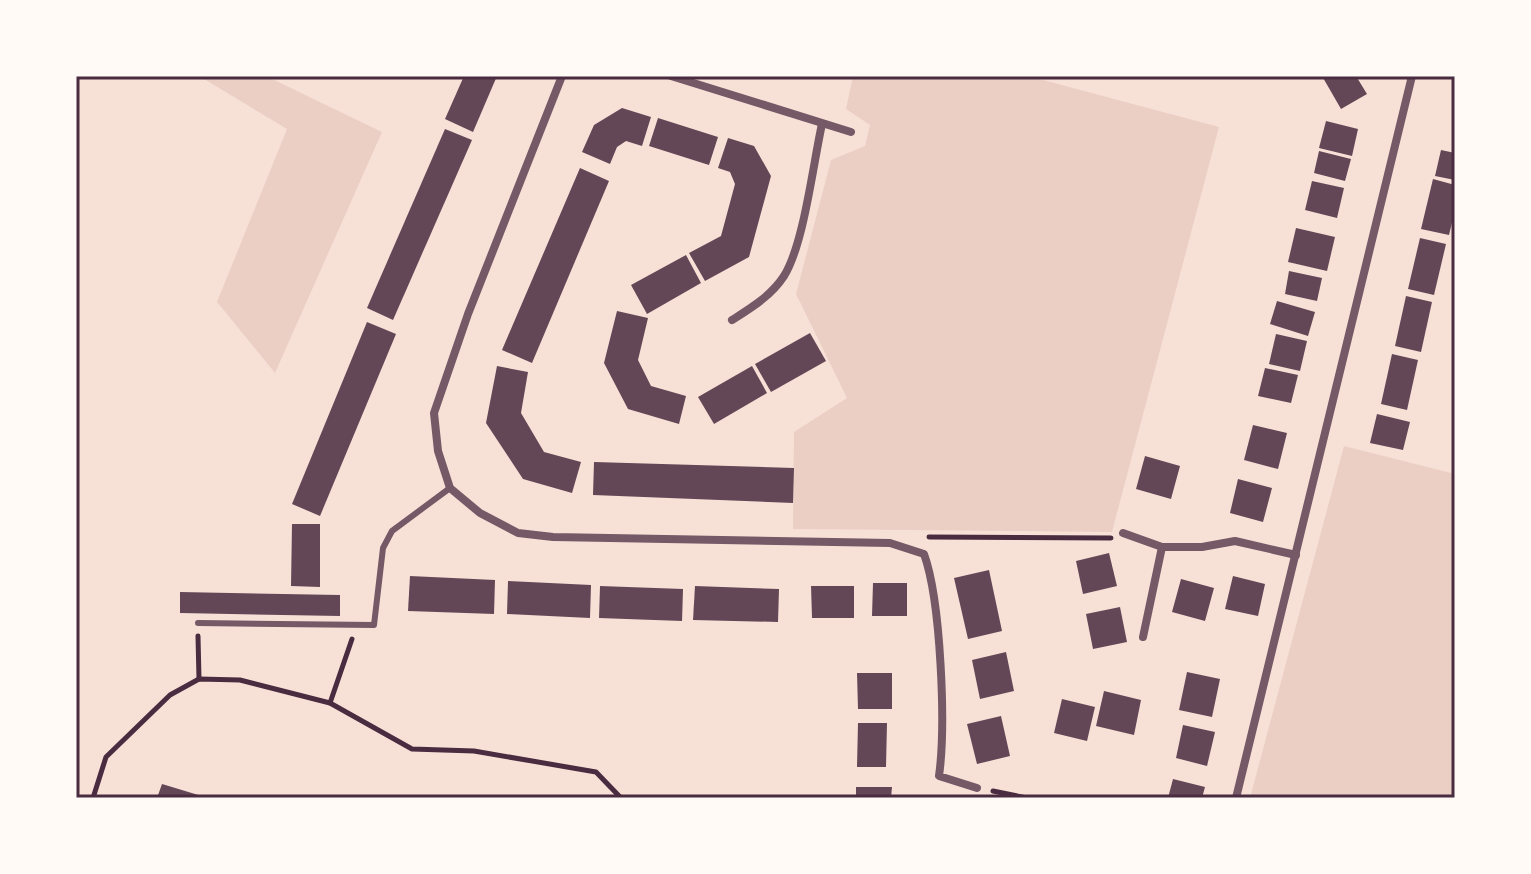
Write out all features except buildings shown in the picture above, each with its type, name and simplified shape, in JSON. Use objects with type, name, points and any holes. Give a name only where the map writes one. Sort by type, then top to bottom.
[{"type":"street","points":[[562,76],[468,314],[434,413],[438,451],[450,488],[480,513],[518,533],[553,537],[890,543],[911,547],[924,554],[934,596],[944,746],[939,776],[977,788]]},
{"type":"street","points":[[671,76],[851,132]]},
{"type":"street","points":[[1236,798],[1412,76]]},
{"type":"street","points":[[732,320],[766,298],[785,276],[794,254],[822,124]]},
{"type":"street","points":[[1123,533],[1162,547],[1202,547],[1235,541],[1296,555]]},
{"type":"street","points":[[1143,637],[1162,547]]},
{"type":"lane","points":[[198,623],[374,625],[383,548],[392,531],[450,488]]},
{"type":"path","points":[[911,547],[921,536],[1070,535],[1109,539],[1123,533]]},
{"type":"path","points":[[198,623],[199,679]]},
{"type":"path","points":[[330,703],[356,627]]},
{"type":"path","points":[[93,798],[106,757],[170,695],[199,679],[240,680],[330,703],[412,749],[474,751],[596,772],[621,798]]},
{"type":"path","points":[[977,788],[1027,798]]},
{"type":"shaded area","points":[[199,76],[266,76],[382,132],[275,373],[217,302],[287,129]]},
{"type":"shaded area","points":[[853,76],[1028,76],[1219,127],[1112,532],[793,529],[794,432],[847,398],[796,294],[831,160],[865,146],[870,125],[846,109]]},
{"type":"shaded area","points":[[1344,446],[1455,474],[1455,798],[1250,798]]}]
